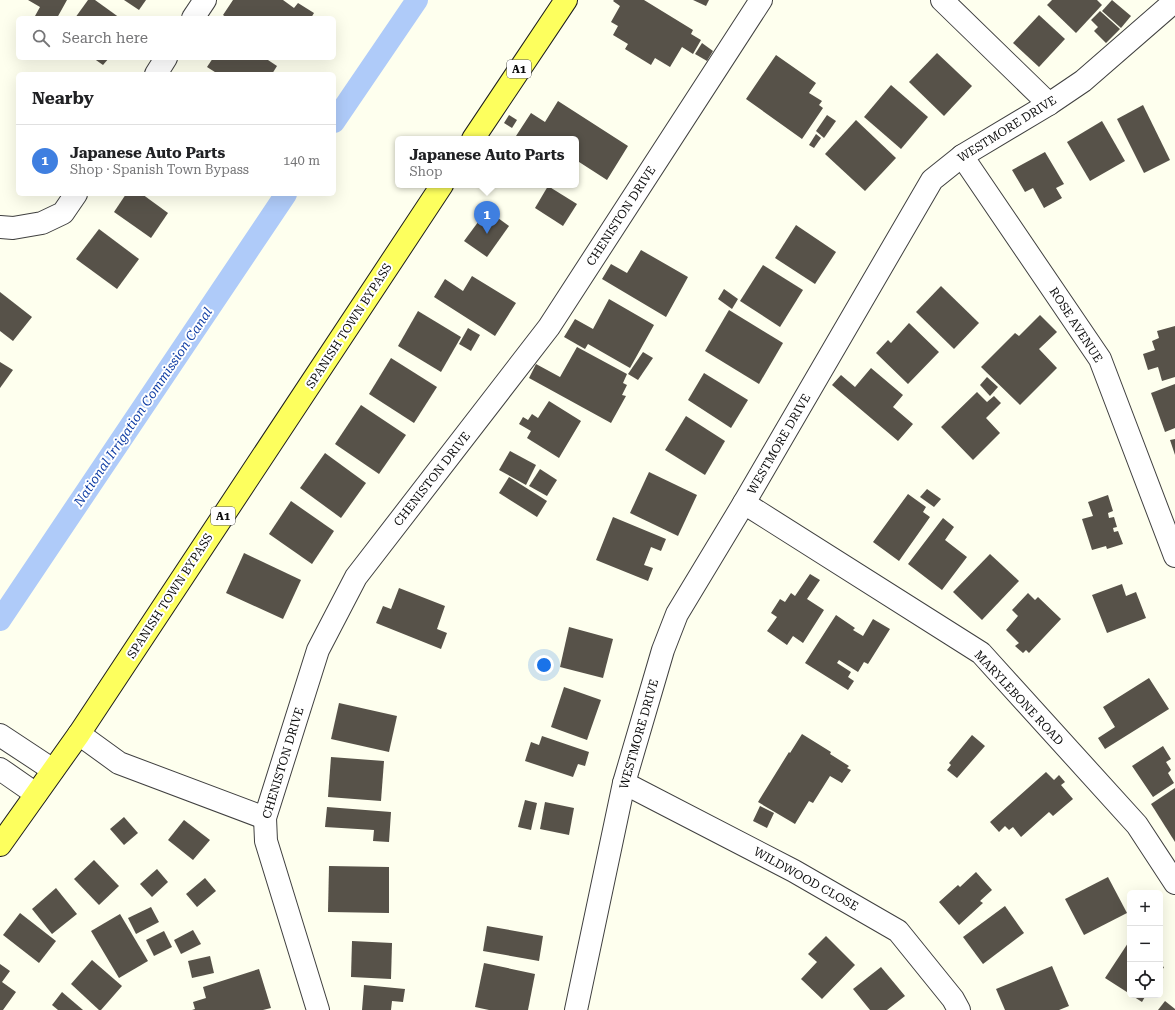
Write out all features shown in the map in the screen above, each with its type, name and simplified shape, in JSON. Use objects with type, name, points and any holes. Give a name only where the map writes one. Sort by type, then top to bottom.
[{"type":"main road","name":"A1","points":[[475,136],[566,0]]},
{"type":"main road","name":"SPANISH TOWN BYPASS","points":[[0,845],[79,734],[440,188]]},
{"type":"street","points":[[194,16],[205,0]]},
{"type":"street","name":"CHENISTON DRIVE","points":[[318,1010],[266,841],[265,818],[318,650],[356,577],[549,327],[761,0]]},
{"type":"street","points":[[942,0],[1049,104]]},
{"type":"street","name":"WESTMORE DRIVE","points":[[576,1010],[624,783],[663,650],[677,614],[744,503],[932,180],[962,156],[1049,104],[1083,81],[1175,1]]},
{"type":"street","points":[[157,72],[165,60]]},
{"type":"street","name":"ROSE AVENUE","points":[[962,156],[1100,359],[1167,512],[1175,556]]},
{"type":"street","points":[[0,227],[13,228],[42,223],[63,213],[75,196]]},
{"type":"street","name":"MARYLEBONE ROAD","points":[[744,503],[981,653],[1137,825],[1175,883]]},
{"type":"street","points":[[79,734],[119,763],[265,818]]},
{"type":"street","points":[[0,735],[53,770]]},
{"type":"street","points":[[0,769],[36,794]]},
{"type":"street","name":"WILDWOOD CLOSE","points":[[624,783],[794,871],[898,931],[953,999],[959,1010]]},
{"type":"building","points":[[28,0],[67,0],[58,16],[35,16],[40,7]]},
{"type":"building","points":[[88,0],[95,0],[117,16],[76,16]]},
{"type":"building","points":[[124,0],[146,0],[139,10]]},
{"type":"building","points":[[233,0],[283,0],[294,8],[298,3],[314,13],[312,16],[223,15]]},
{"type":"building","points":[[644,0],[693,30],[691,34],[701,40],[693,54],[682,47],[670,67],[655,58],[651,65],[625,49],[628,44],[613,35],[618,26],[611,22],[620,6],[613,1]]},
{"type":"building","points":[[693,0],[709,0],[706,6]]},
{"type":"building","points":[[1052,0],[1097,0],[1102,5],[1076,33],[1047,5]]},
{"type":"building","points":[[1112,0],[1131,16],[1121,28],[1102,11]]},
{"type":"building","points":[[1100,11],[1120,29],[1106,43],[1094,31],[1098,27],[1091,20]]},
{"type":"building","points":[[1039,15],[1065,39],[1039,67],[1013,43]]},
{"type":"building","points":[[702,43],[713,51],[707,61],[695,54]]},
{"type":"building","points":[[937,53],[972,86],[944,116],[909,82]]},
{"type":"building","points":[[776,55],[816,83],[809,93],[822,101],[819,105],[823,108],[802,139],[746,99]]},
{"type":"building","points":[[96,60],[107,60],[103,65]]},
{"type":"building","points":[[212,60],[268,60],[277,66],[273,72],[215,72],[207,67]]},
{"type":"building","points":[[891,85],[928,117],[901,149],[864,117]]},
{"type":"building","points":[[558,101],[628,146],[607,180],[579,162],[579,136],[516,136],[531,113],[545,122]]},
{"type":"building","points":[[1143,105],[1170,160],[1144,173],[1117,119]]},
{"type":"building","points":[[509,115],[517,120],[512,128],[504,123]]},
{"type":"building","points":[[827,115],[836,121],[824,138],[816,131]]},
{"type":"building","points":[[856,120],[896,158],[865,191],[825,154]]},
{"type":"building","points":[[1102,121],[1125,161],[1090,181],[1067,142]]},
{"type":"building","points":[[816,134],[821,138],[814,148],[809,145]]},
{"type":"building","points":[[1045,152],[1064,184],[1056,188],[1062,198],[1044,208],[1033,188],[1025,192],[1012,170]]},
{"type":"building","points":[[547,188],[551,188],[577,204],[563,226],[535,208]]},
{"type":"building","points":[[125,196],[145,196],[168,213],[151,238],[114,212]]},
{"type":"building","points":[[487,210],[509,226],[487,257],[464,241]]},
{"type":"building","points":[[796,225],[836,252],[815,284],[775,258]]},
{"type":"building","points":[[99,229],[139,259],[117,289],[76,259]]},
{"type":"building","points":[[641,250],[688,277],[666,317],[602,279],[611,264],[627,273]]},
{"type":"building","points":[[763,265],[803,290],[780,327],[740,301]]},
{"type":"building","points":[[472,276],[516,303],[495,336],[434,297],[445,279],[463,291]]},
{"type":"building","points":[[941,286],[979,323],[954,349],[916,312]]},
{"type":"building","points":[[724,289],[738,299],[732,309],[718,299]]},
{"type":"building","points":[[0,292],[32,317],[13,341],[0,331]]},
{"type":"building","points":[[609,299],[654,325],[630,368],[588,344],[585,349],[564,337],[575,319],[593,329]]},
{"type":"building","points":[[729,310],[783,343],[759,384],[705,351]]},
{"type":"building","points":[[418,311],[461,337],[441,372],[398,346]]},
{"type":"building","points":[[1040,315],[1057,332],[1039,349],[1057,368],[1020,405],[981,367],[1015,333],[1019,336]]},
{"type":"building","points":[[909,323],[939,352],[908,384],[876,353],[888,340],[891,343]]},
{"type":"building","points":[[1175,326],[1175,377],[1162,381],[1158,367],[1148,370],[1143,354],[1155,350],[1152,341],[1159,338],[1157,331]]},
{"type":"building","points":[[468,328],[480,335],[471,351],[459,344]]},
{"type":"building","points":[[577,347],[627,374],[623,383],[627,385],[622,395],[626,396],[611,423],[529,378],[536,364],[560,377]]},
{"type":"building","points":[[643,352],[653,358],[638,380],[628,374]]},
{"type":"building","points":[[391,358],[437,387],[414,423],[369,394]]},
{"type":"building","points":[[0,362],[13,370],[0,388]]},
{"type":"building","points":[[871,368],[903,395],[893,407],[913,424],[898,441],[832,385],[841,375],[855,387]]},
{"type":"building","points":[[704,373],[748,400],[731,428],[688,400]]},
{"type":"building","points":[[987,377],[998,387],[990,396],[980,385]]},
{"type":"building","points":[[1175,384],[1175,428],[1165,432],[1151,393]]},
{"type":"building","points":[[977,392],[987,402],[994,396],[1001,403],[986,418],[1000,433],[973,460],[941,427]]},
{"type":"building","points":[[549,401],[581,421],[559,458],[527,438],[531,431],[519,424],[523,417],[528,420],[532,414],[538,418]]},
{"type":"building","points":[[361,405],[406,435],[379,474],[335,444]]},
{"type":"building","points":[[686,416],[725,441],[705,475],[665,450]]},
{"type":"building","points":[[1175,439],[1175,455],[1170,440]]},
{"type":"building","points":[[510,451],[536,465],[526,485],[499,470]]},
{"type":"building","points":[[325,453],[366,483],[341,518],[300,488]]},
{"type":"building","points":[[540,469],[557,480],[547,496],[529,486]]},
{"type":"building","points":[[649,472],[697,495],[678,536],[630,513]]},
{"type":"building","points":[[509,477],[547,501],[537,517],[499,493]]},
{"type":"building","points":[[927,489],[941,499],[934,507],[920,497]]},
{"type":"building","points":[[908,494],[926,507],[923,512],[930,517],[899,561],[873,542]]},
{"type":"building","points":[[1108,495],[1113,511],[1108,513],[1109,518],[1114,517],[1117,527],[1113,528],[1114,532],[1118,531],[1123,544],[1107,549],[1106,546],[1092,550],[1082,519],[1093,516],[1088,502]]},
{"type":"building","points":[[291,501],[334,531],[312,564],[269,534]]},
{"type":"building","points":[[613,517],[666,539],[661,551],[651,547],[644,565],[653,568],[648,581],[596,560]]},
{"type":"building","points":[[943,518],[954,527],[945,540],[967,557],[942,590],[908,564]]},
{"type":"building","points":[[244,553],[301,580],[283,619],[226,593]]},
{"type":"building","points":[[990,554],[1019,581],[982,620],[953,592]]},
{"type":"building","points":[[810,574],[820,580],[807,599],[824,610],[803,643],[793,636],[787,645],[767,631],[777,617],[771,613],[780,599],[785,602],[791,593],[795,596]]},
{"type":"building","points":[[1122,584],[1126,596],[1136,592],[1146,618],[1107,633],[1092,595]]},
{"type":"building","points":[[399,588],[445,606],[437,629],[447,633],[441,649],[376,623],[383,606],[391,609]]},
{"type":"building","points":[[1028,593],[1035,600],[1038,597],[1061,619],[1029,653],[1026,650],[1023,653],[1015,646],[1019,643],[1006,630],[1018,616],[1012,610]]},
{"type":"building","points":[[836,615],[855,628],[853,630],[863,636],[873,619],[890,629],[868,664],[864,662],[858,672],[839,660],[837,663],[851,672],[848,677],[854,681],[848,690],[805,663]]},
{"type":"building","points":[[569,627],[613,639],[603,678],[560,667]]},
{"type":"building","points":[[1149,678],[1169,709],[1105,749],[1098,738],[1115,727],[1103,707]]},
{"type":"building","points":[[564,687],[601,700],[587,740],[551,727]]},
{"type":"building","points":[[339,703],[397,716],[389,752],[331,739]]},
{"type":"building","points":[[802,734],[831,752],[830,754],[849,766],[847,768],[851,770],[842,783],[830,776],[813,803],[809,801],[795,824],[758,802]]},
{"type":"building","points":[[972,735],[985,746],[957,778],[947,770],[951,765],[949,763]]},
{"type":"building","points":[[542,736],[589,752],[585,766],[578,764],[573,777],[525,761],[531,742],[539,745]]},
{"type":"building","points":[[1163,746],[1171,759],[1166,762],[1171,770],[1168,773],[1174,783],[1153,797],[1132,766]]},
{"type":"building","points":[[331,757],[384,761],[381,801],[328,797]]},
{"type":"building","points":[[1046,772],[1054,780],[1059,775],[1065,782],[1061,785],[1073,799],[1053,816],[1049,812],[1021,837],[1013,827],[1009,830],[1005,826],[999,832],[990,822]]},
{"type":"building","points":[[1175,788],[1175,842],[1151,804]]},
{"type":"building","points":[[525,800],[537,803],[531,830],[518,827]]},
{"type":"building","points":[[545,802],[574,808],[569,835],[540,829]]},
{"type":"building","points":[[760,806],[774,813],[767,828],[753,821]]},
{"type":"building","points":[[327,807],[391,812],[389,842],[373,841],[374,830],[325,827]]},
{"type":"building","points":[[124,817],[138,833],[124,845],[110,829]]},
{"type":"building","points":[[184,820],[210,840],[193,860],[168,840]]},
{"type":"building","points":[[94,860],[119,886],[99,905],[74,879]]},
{"type":"building","points":[[329,866],[389,867],[389,913],[328,912]]},
{"type":"building","points":[[157,869],[168,882],[152,897],[140,884]]},
{"type":"building","points":[[976,872],[992,890],[980,901],[983,903],[959,925],[939,902],[958,885],[960,887]]},
{"type":"building","points":[[1108,877],[1127,913],[1084,935],[1065,899]]},
{"type":"building","points":[[205,878],[216,891],[197,907],[186,894]]},
{"type":"building","points":[[56,888],[77,914],[52,934],[32,909]]},
{"type":"building","points":[[1005,906],[1024,933],[983,964],[963,937]]},
{"type":"building","points":[[151,907],[159,922],[136,934],[128,918]]},
{"type":"building","points":[[20,913],[56,941],[39,963],[3,935]]},
{"type":"building","points":[[120,914],[148,961],[119,978],[91,931]]},
{"type":"building","points":[[487,926],[543,936],[539,961],[483,951]]},
{"type":"building","points":[[193,930],[201,944],[181,954],[174,940]]},
{"type":"building","points":[[164,931],[172,947],[154,956],[146,940]]},
{"type":"building","points":[[826,936],[855,965],[822,999],[801,979],[817,962],[808,954]]},
{"type":"building","points":[[352,941],[392,943],[391,979],[351,977]]},
{"type":"building","points":[[1127,945],[1127,992],[1105,978]]},
{"type":"building","points":[[210,956],[214,973],[192,978],[188,961]]},
{"type":"building","points":[[92,960],[122,986],[101,1010],[99,1010],[71,984]]},
{"type":"building","points":[[484,963],[535,974],[528,1010],[489,1010],[475,1007]]},
{"type":"building","points":[[0,964],[10,971],[2,982],[16,992],[3,1010],[0,1010]]},
{"type":"building","points":[[1052,966],[1069,1006],[1059,1010],[1005,1010],[996,989]]},
{"type":"building","points":[[881,967],[905,996],[887,1010],[870,1010],[853,989]]},
{"type":"building","points":[[259,969],[271,1008],[263,1010],[192,1010],[195,1009],[193,1002],[206,998],[203,987]]},
{"type":"building","points":[[364,985],[405,989],[403,1002],[392,1001],[391,1010],[362,1010]]},
{"type":"building","points":[[62,992],[83,1010],[58,1010],[52,1005]]},
{"type":"building","points":[[1136,998],[1144,998],[1142,1002]]},
{"type":"building","points":[[1165,1001],[1175,1009],[1175,1010],[1158,1010]]},
{"type":"waterway","name":"National Irrigation Commission Canal","points":[[336,119],[417,0]]},
{"type":"waterway","name":"National Irrigation Commission Canal","points":[[0,620],[285,196]]},
{"type":"place","name":"Japanese Auto Parts","points":[[487,234]]}]
